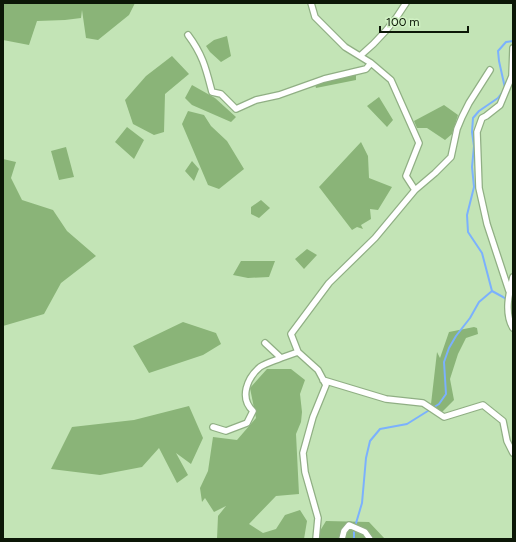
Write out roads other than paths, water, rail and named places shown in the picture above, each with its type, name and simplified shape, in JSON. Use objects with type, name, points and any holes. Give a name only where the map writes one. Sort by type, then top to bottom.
[{"type":"street","points":[[311,3],[315,17],[346,47],[371,63],[391,80],[420,143],[406,176],[415,190]]},
{"type":"street","points":[[360,56],[376,43],[400,14],[406,3]]},
{"type":"street","points":[[188,35],[203,59],[212,92],[221,94],[236,109],[256,100],[279,95],[324,79],[366,69],[371,63]]},
{"type":"street","points":[[509,291],[487,224],[479,188],[477,132],[482,118],[490,114],[500,105],[512,76],[513,48]]},
{"type":"street","points":[[316,539],[318,518],[305,472],[303,453],[313,416],[326,385],[318,370],[298,352],[291,334],[329,283],[375,238],[415,190],[435,173],[451,156],[457,129],[462,117],[469,102],[490,70]]},
{"type":"street","points":[[513,277],[509,291],[508,314],[513,328]]},
{"type":"street","points":[[265,343],[281,358]]},
{"type":"street","points":[[213,427],[226,431],[246,423],[253,411],[248,407],[244,392],[250,379],[261,367],[298,352]]},
{"type":"street","points":[[324,380],[386,399],[423,403],[444,418],[483,405],[503,421],[507,441],[512,445],[513,453]]},
{"type":"street","points":[[342,539],[344,531],[349,525],[365,532],[370,539]]},
{"type":"waterway","points":[[505,88],[498,51],[506,42],[513,41]]},
{"type":"waterway","points":[[503,92],[498,98],[479,111],[473,118],[472,132],[474,146],[472,167],[474,187],[467,215],[468,232],[482,253],[492,291],[513,304]]},
{"type":"waterway","points":[[354,539],[354,530],[362,503],[366,458],[370,441],[380,429],[407,424],[439,404],[446,394],[444,362],[449,348],[470,318],[479,302],[492,291]]}]
